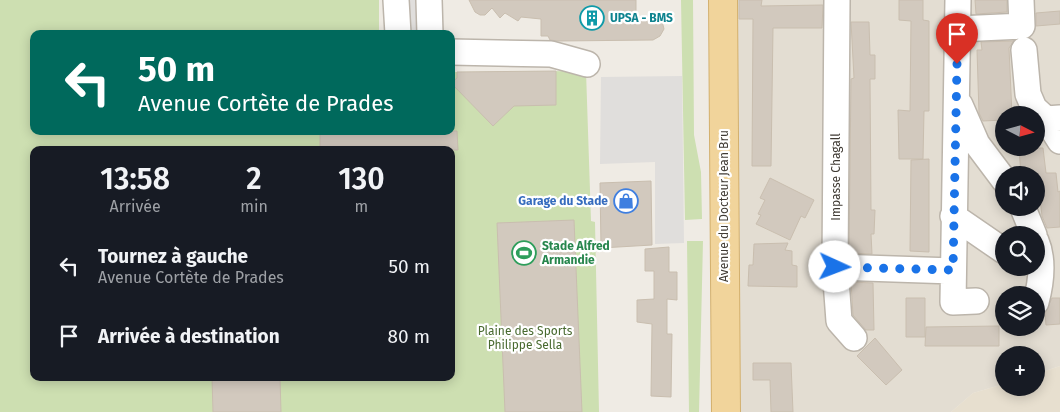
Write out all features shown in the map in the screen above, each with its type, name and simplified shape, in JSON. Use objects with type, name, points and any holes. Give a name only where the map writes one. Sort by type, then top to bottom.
[{"type":"main road","name":"Avenue du Docteur Jean Bru","points":[[723,0],[726,412]]},
{"type":"lane","points":[[396,0],[398,30]]},
{"type":"lane","points":[[429,0],[430,30]]},
{"type":"lane","name":"Impasse Chagall","points":[[837,0],[835,267],[839,321],[854,338]]},
{"type":"lane","points":[[958,0],[953,302],[976,301]]},
{"type":"lane","points":[[958,29],[1022,26],[1021,0]]},
{"type":"lane","points":[[1024,50],[1028,94],[1034,108],[1053,118],[1060,141]]},
{"type":"lane","points":[[455,52],[551,54],[587,64]]},
{"type":"lane","points":[[957,98],[977,144],[995,168]]},
{"type":"lane","points":[[953,216],[995,245]]},
{"type":"lane","points":[[835,267],[953,270]]},
{"type":"shaded area","points":[[401,0],[424,0],[425,30],[402,30]]},
{"type":"shaded area","points":[[734,0],[1060,0],[1060,366],[1045,371],[1045,346],[995,346],[995,387],[973,393],[951,412],[739,412]]},
{"type":"shaded area","points":[[682,76],[684,243],[655,244],[655,162],[600,164],[601,77]]},
{"type":"shaded area","points":[[1060,366],[1060,412],[951,412],[973,393],[995,387],[995,396],[1045,396],[1045,371]]},
{"type":"green space","name":"Stade Alfred Armandie","points":[[0,0],[379,0],[379,30],[30,30],[30,135],[455,135],[455,72],[586,71],[591,221],[595,222],[599,412],[0,412]]},
{"type":"green space","points":[[681,0],[693,0],[694,135],[701,172],[702,219],[685,220]]},
{"type":"green space","points":[[687,241],[703,241],[699,412],[689,412]]},
{"type":"building","name":"UPSA - BMS","points":[[469,0],[636,0],[636,18],[656,16],[662,21],[664,29],[660,36],[653,40],[550,40],[548,36],[541,36],[541,19],[521,17],[518,21],[505,13],[500,18],[492,8],[485,15],[480,15],[475,12]]},
{"type":"building","points":[[739,0],[762,0],[761,6],[823,5],[822,28],[773,28],[771,166],[752,166],[753,19],[739,19]]},
{"type":"building","points":[[899,0],[923,0],[923,20],[929,21],[929,111],[924,111],[923,159],[899,159],[898,110],[910,111],[911,21],[899,20]]},
{"type":"building","points":[[975,0],[1007,0],[1007,12],[976,14]]},
{"type":"building","points":[[1060,11],[1060,24],[1036,26],[1036,13]]},
{"type":"building","points":[[851,22],[869,22],[870,55],[875,55],[875,79],[870,79],[871,210],[875,210],[874,234],[871,234],[872,254],[849,253],[851,79],[854,78]]},
{"type":"building","points":[[1014,41],[1009,48],[1012,106],[995,106],[995,120],[983,121],[979,113],[977,50],[982,50],[981,42]]},
{"type":"building","points":[[556,71],[556,105],[514,106],[493,126],[455,87],[457,72]]},
{"type":"building","points":[[455,131],[457,131],[458,150],[455,150],[455,146],[320,146],[320,135],[455,135]]},
{"type":"building","points":[[1020,156],[1044,156],[1046,173],[1056,173],[1058,192],[1060,191],[1060,227],[1047,228],[1042,216],[1045,216],[1045,166],[1020,166]]},
{"type":"building","points":[[929,159],[929,252],[910,251],[911,160]]},
{"type":"building","points":[[770,178],[814,200],[805,218],[801,216],[790,240],[756,224],[761,215],[758,214],[765,200],[760,198]]},
{"type":"building","name":"Garage du Stade","points":[[651,181],[652,245],[601,248],[600,183]]},
{"type":"building","points":[[574,220],[582,412],[505,412],[497,223]]},
{"type":"building","points":[[788,243],[785,250],[792,251],[792,265],[797,266],[797,287],[748,286],[749,265],[753,265],[754,244]]},
{"type":"building","points":[[669,247],[669,272],[677,272],[677,300],[667,299],[667,334],[672,334],[671,397],[651,396],[652,324],[637,322],[637,300],[654,299],[654,271],[645,271],[645,249]]},
{"type":"building","points":[[851,282],[873,283],[874,330],[866,330],[853,315]]},
{"type":"building","points":[[906,298],[925,298],[925,337],[906,337]]},
{"type":"building","points":[[1052,298],[1060,298],[1060,324],[1046,325],[1045,313]]},
{"type":"building","points":[[995,326],[995,336],[999,336],[999,346],[925,346],[926,327]]},
{"type":"building","points":[[875,338],[902,370],[886,385],[857,356]]},
{"type":"building","points":[[753,363],[791,363],[793,412],[771,412],[770,380],[753,380]]},
{"type":"building","points":[[212,381],[280,381],[281,412],[213,412]]},
{"type":"place","name":"UPSA - BMS","points":[[592,18]]},
{"type":"place","name":"Garage du Stade","points":[[626,201]]},
{"type":"place","name":"Stade Alfred Armandie","points":[[524,253]]},
{"type":"route","points":[[835,267],[953,270],[957,64]]},
{"type":"park label","name":"Plaine des Sports Philippe Sella","points":[[525,338]]}]
